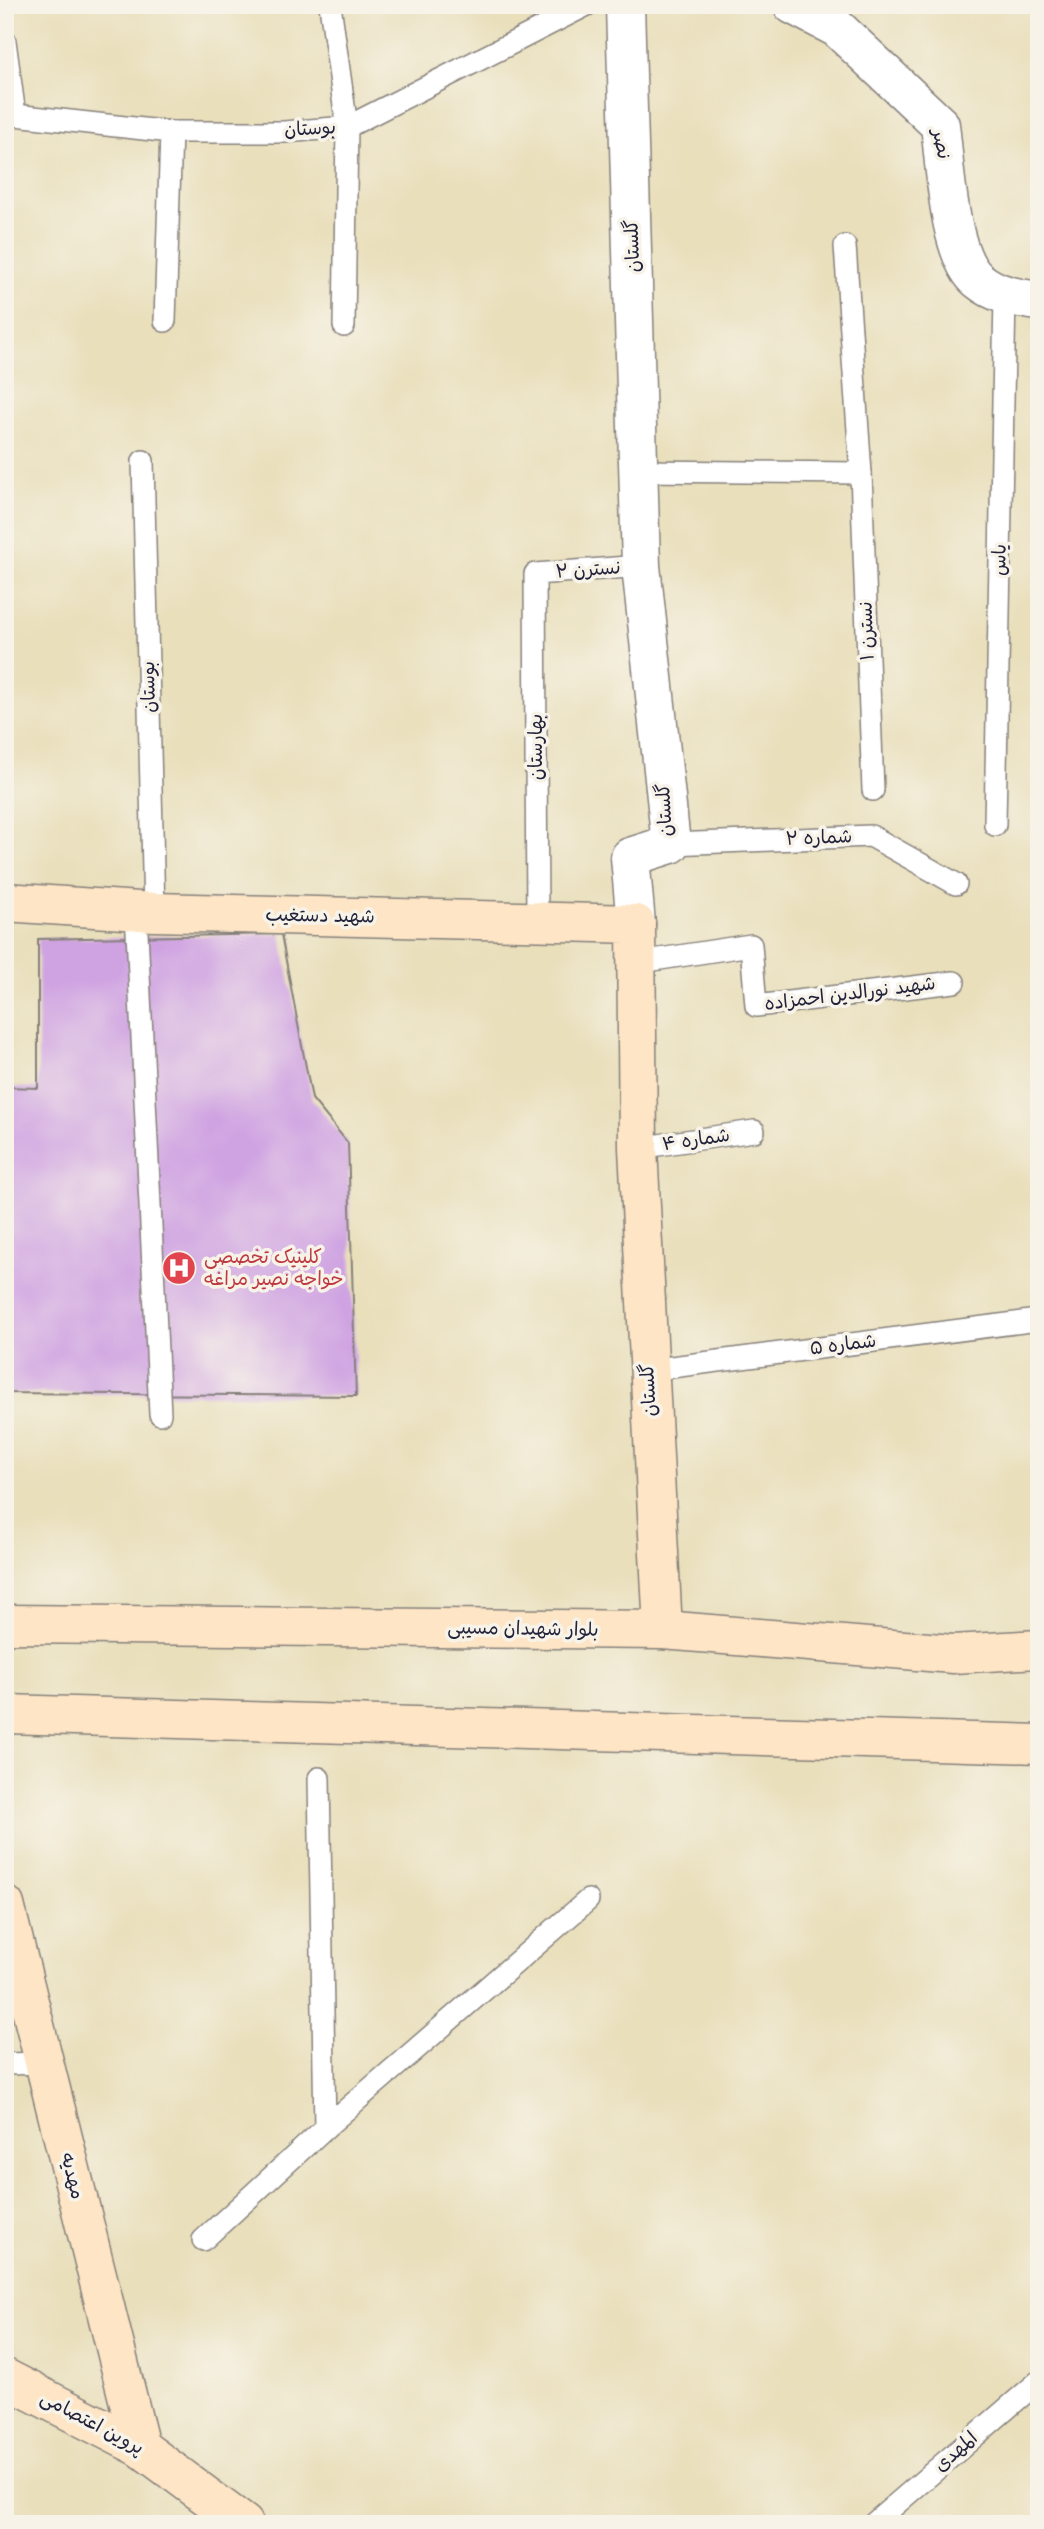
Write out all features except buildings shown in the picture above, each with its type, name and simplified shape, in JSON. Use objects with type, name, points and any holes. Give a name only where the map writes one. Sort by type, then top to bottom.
[{"type":"street","name":"گلستان","points":[[625,5],[641,566],[671,844],[630,857],[636,924],[634,963],[638,1148],[663,1630]]},
{"type":"street","name":"نصر","points":[[793,5],[838,28],[940,125],[953,234],[976,279],[1022,299]]},
{"type":"street","name":"شهید دستغیب","points":[[5,902],[145,912],[636,924]]},
{"type":"street","name":"بلوار شهیدان مسیبی","points":[[5,1624],[663,1630],[953,1654],[1039,1649]]},
{"type":"street","points":[[5,1714],[1039,1744]]},
{"type":"street","name":"مهدیه","points":[[5,1905],[140,2446]]},
{"type":"street","name":"پروین اعتصامی","points":[[5,2378],[140,2446],[244,2524]]},
{"type":"lane","points":[[330,5],[346,127],[344,326]]},
{"type":"lane","name":"بوستان","points":[[10,113],[171,132],[284,132],[346,127],[587,5]]},
{"type":"lane","points":[[5,41],[10,113]]},
{"type":"lane","points":[[164,321],[171,132]]},
{"type":"lane","name":"نسترن ۱","points":[[845,246],[861,473],[873,790]]},
{"type":"lane","name":"یاس","points":[[995,825],[1022,299]]},
{"type":"lane","name":"بوستان","points":[[143,461],[145,912],[160,1413]]},
{"type":"lane","points":[[640,471],[861,473]]},
{"type":"lane","name":"نسترن ۲","points":[[535,574],[641,566]]},
{"type":"lane","name":"بهارستان","points":[[535,574],[537,920]]},
{"type":"lane","name":"شماره ۲","points":[[671,844],[871,836],[956,884]]},
{"type":"lane","name":"شهید نورالدین احمزاده","points":[[634,963],[751,945],[756,1006],[954,982]]},
{"type":"lane","name":"شماره ۴","points":[[638,1148],[754,1131]]},
{"type":"lane","name":"شماره ۵","points":[[648,1370],[1038,1320]]},
{"type":"lane","points":[[319,1778],[325,2128]]},
{"type":"lane","points":[[203,2240],[325,2128],[589,1900]]},
{"type":"lane","points":[[5,2064],[44,2063]]},
{"type":"lane","name":"المهدی","points":[[873,2524],[1039,2381]]},
{"type":"place","name":"کلینیک تخصصی خواجه نصیر مراغه","points":[[179,1268]]}]
